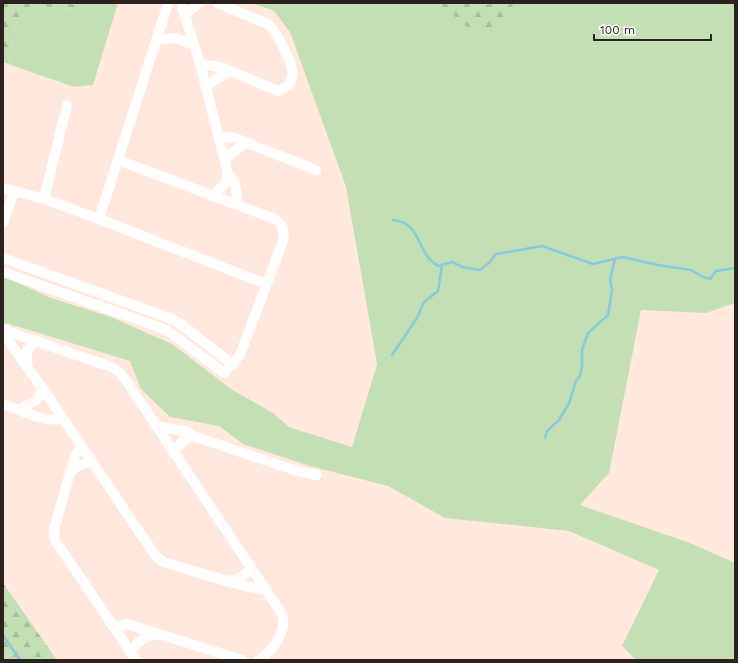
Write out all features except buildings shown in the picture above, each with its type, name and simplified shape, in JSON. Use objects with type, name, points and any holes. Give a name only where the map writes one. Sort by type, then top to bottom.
[{"type":"street","points":[[99,219],[168,3]]},
{"type":"street","points":[[181,3],[200,64],[220,137],[228,174],[224,185],[212,196]]},
{"type":"street","points":[[185,14],[200,3]]},
{"type":"street","points":[[200,64],[224,68],[228,72],[278,91],[288,86],[293,75],[287,56],[274,30],[268,24],[218,3]]},
{"type":"street","points":[[156,40],[176,38],[194,45]]},
{"type":"street","points":[[206,86],[228,72]]},
{"type":"street","points":[[44,199],[67,105]]},
{"type":"street","points":[[220,137],[235,138],[316,170]]},
{"type":"street","points":[[225,159],[246,142]]},
{"type":"street","points":[[4,256],[6,268],[3,272],[167,330],[224,373],[240,355],[283,241],[283,230],[275,219],[118,160]]},
{"type":"street","points":[[228,174],[232,177],[238,197],[236,205]]},
{"type":"street","points":[[3,188],[44,199],[99,219],[266,284]]},
{"type":"street","points":[[3,223],[14,192]]},
{"type":"street","points":[[4,256],[172,319],[233,364]]},
{"type":"street","points":[[4,330],[112,367],[119,372],[282,614],[284,628],[271,651],[259,660]]},
{"type":"street","points":[[4,330],[5,335],[22,363],[27,367],[43,389],[155,555],[163,562],[261,591],[266,589]]},
{"type":"street","points":[[27,367],[27,351],[36,340]]},
{"type":"street","points":[[21,409],[36,400],[43,389]]},
{"type":"street","points":[[3,404],[21,409],[26,413],[56,421],[62,418]]},
{"type":"street","points":[[156,426],[188,432],[193,436],[297,471],[317,475]]},
{"type":"street","points":[[173,452],[183,441],[193,436]]},
{"type":"street","points":[[82,447],[75,455],[54,530],[55,540],[133,656]]},
{"type":"street","points":[[72,470],[80,465],[92,462]]},
{"type":"street","points":[[230,581],[242,577],[247,573],[251,566]]},
{"type":"street","points":[[114,627],[127,624],[221,657],[242,660]]},
{"type":"street","points":[[133,656],[140,639],[156,635]]},
{"type":"green space","points":[[3,3],[80,3],[78,10],[40,6],[17,19],[8,64],[3,61]]},
{"type":"green space","points":[[80,3],[118,3],[93,85],[74,87],[8,64],[17,19],[40,6],[77,10]]},
{"type":"green space","points":[[253,3],[438,3],[444,7],[501,27],[514,3],[735,3],[735,303],[706,313],[641,310],[609,473],[580,505],[690,543],[735,563],[735,660],[636,660],[622,646],[659,570],[569,531],[445,518],[388,486],[310,466],[243,444],[219,426],[170,417],[141,389],[130,361],[3,322],[3,276],[51,298],[111,317],[172,344],[231,389],[273,413],[289,427],[352,447],[377,364],[346,187],[290,32],[274,11]]},
{"type":"green space","points":[[438,3],[514,3],[501,27],[470,29]]},
{"type":"green space","points":[[3,583],[57,660],[3,660]]},
{"type":"waterway","points":[[393,220],[401,222],[411,229],[431,261],[438,266],[452,262],[462,267],[480,270],[489,263],[496,254],[542,246],[593,264],[622,257],[691,270],[710,279],[716,271],[735,268]]},
{"type":"waterway","points":[[545,438],[547,431],[559,420],[569,403],[576,381],[580,376],[582,366],[582,350],[588,333],[608,315],[612,290],[610,280],[615,259]]},
{"type":"waterway","points":[[392,355],[417,318],[424,302],[438,291],[442,265]]},
{"type":"waterway","points":[[3,635],[20,660]]}]
